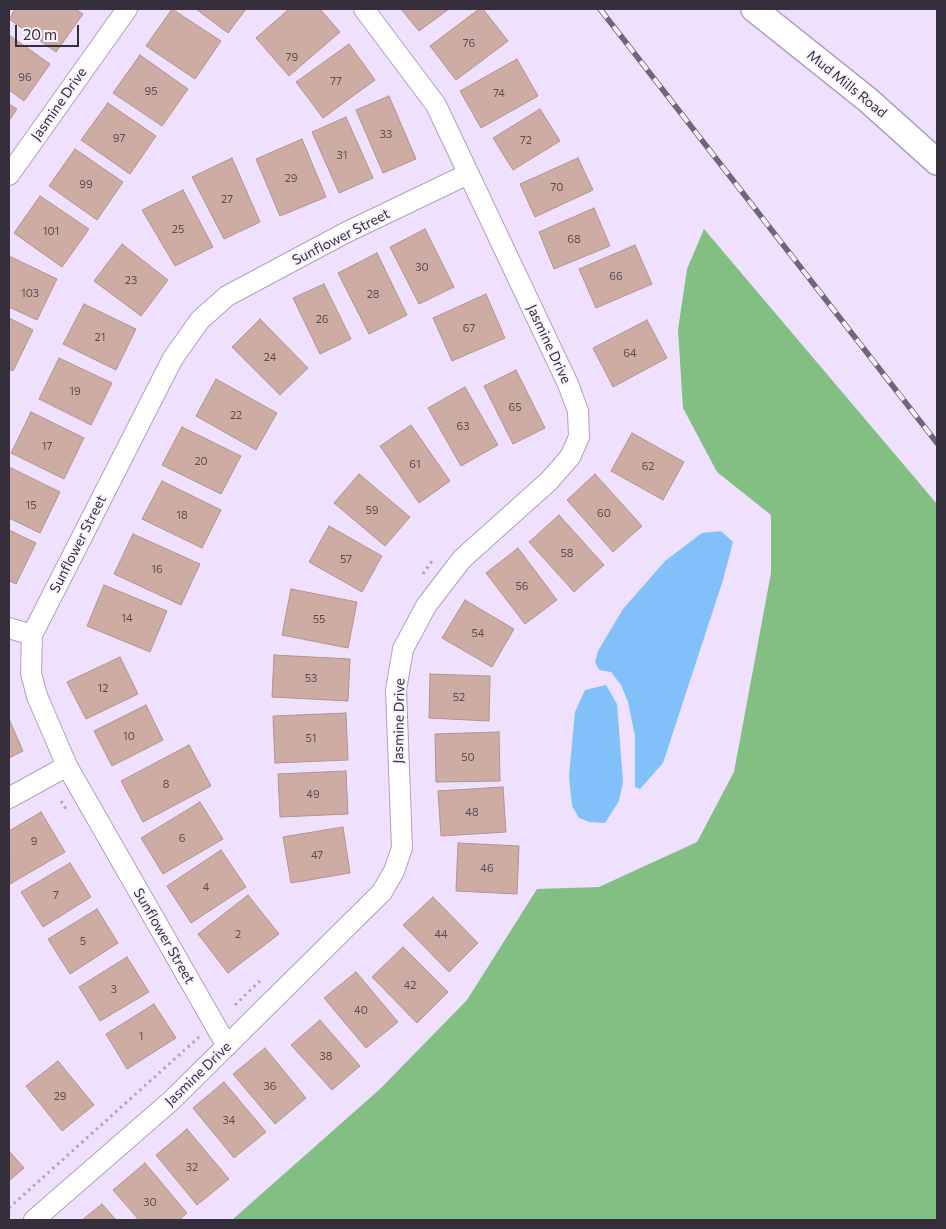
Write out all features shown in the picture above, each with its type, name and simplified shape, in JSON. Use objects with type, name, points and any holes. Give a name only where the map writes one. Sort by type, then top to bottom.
[{"type":"street","name":"Jasmine Drive","points":[[9,174],[127,9]]},
{"type":"street","name":"Jasmine Drive","points":[[34,1220],[172,1100],[382,892],[394,871],[402,848],[396,690],[404,649],[426,606],[462,559],[549,481],[570,457],[579,437],[578,411],[568,384],[436,105],[364,9]]},
{"type":"street","name":"Mud Mills Road","points":[[754,9],[868,100],[937,162]]},
{"type":"street","name":"Sunflower Street","points":[[226,1046],[67,766],[37,696],[31,673],[32,635],[173,358],[200,320],[227,296],[345,233],[468,174]]},
{"type":"street","points":[[9,628],[32,635]]},
{"type":"street","points":[[9,798],[67,766]]},
{"type":"path","points":[[61,801],[66,810]]},
{"type":"path","points":[[9,1208],[200,1036],[195,1028]]},
{"type":"green space","points":[[704,229],[937,504],[937,1220],[232,1220],[380,1089],[467,1000],[537,889],[599,887],[697,842],[734,772],[771,573],[771,515],[717,472],[683,408],[678,330],[687,269]]},
{"type":"water","points":[[721,531],[733,542],[723,580],[663,763],[640,789],[635,787],[635,736],[628,702],[621,685],[611,672],[599,670],[595,662],[598,651],[623,609],[665,561],[702,533]]},
{"type":"water","points":[[606,685],[617,704],[623,782],[619,801],[605,823],[589,822],[579,818],[572,806],[569,776],[575,712],[585,690]]},
{"type":"building","points":[[15,9],[75,9],[83,14],[56,52],[9,19]]},
{"type":"building","points":[[172,9],[221,41],[195,79],[146,46]]},
{"type":"building","points":[[196,9],[246,9],[228,33]]},
{"type":"building","points":[[289,9],[320,9],[340,32],[289,76],[256,38]]},
{"type":"building","points":[[401,9],[449,9],[419,31]]},
{"type":"building","points":[[479,9],[483,9],[508,41],[456,80],[430,46]]},
{"type":"building","points":[[9,35],[50,64],[24,101],[9,90]]},
{"type":"building","points":[[349,44],[375,80],[323,118],[296,82]]},
{"type":"building","points":[[140,55],[188,89],[162,126],[113,93]]},
{"type":"building","points":[[517,59],[538,96],[481,128],[460,91]]},
{"type":"building","points":[[389,96],[416,159],[383,173],[356,110]]},
{"type":"building","points":[[108,103],[156,136],[130,174],[81,140]]},
{"type":"building","points":[[9,104],[17,109],[9,121]]},
{"type":"building","points":[[540,109],[560,141],[513,170],[493,138]]},
{"type":"building","points":[[346,117],[373,178],[339,193],[312,132]]},
{"type":"building","points":[[302,139],[326,197],[280,216],[256,159]]},
{"type":"building","points":[[75,149],[123,182],[97,220],[49,186]]},
{"type":"building","points":[[232,158],[260,222],[224,239],[192,177]]},
{"type":"building","points":[[578,158],[593,190],[535,217],[520,184]]},
{"type":"building","points":[[183,190],[213,247],[175,266],[142,210]]},
{"type":"building","points":[[40,196],[89,229],[62,267],[14,233]]},
{"type":"building","points":[[594,208],[610,246],[554,269],[539,232]]},
{"type":"building","points":[[425,229],[454,287],[419,304],[390,247]]},
{"type":"building","points":[[122,244],[168,280],[141,316],[94,281]]},
{"type":"building","points":[[635,245],[652,284],[596,308],[579,269]]},
{"type":"building","points":[[377,253],[407,315],[369,334],[338,273]]},
{"type":"building","points":[[9,256],[57,279],[37,320],[9,307]]},
{"type":"building","points":[[324,284],[351,339],[320,354],[293,298]]},
{"type":"building","points":[[486,294],[505,338],[452,361],[433,318]]},
{"type":"building","points":[[84,304],[136,329],[116,370],[63,344]]},
{"type":"building","points":[[9,318],[33,330],[13,371],[9,369]]},
{"type":"building","points":[[260,319],[308,368],[280,395],[232,347]]},
{"type":"building","points":[[647,320],[667,358],[613,387],[593,348]]},
{"type":"building","points":[[59,358],[112,383],[91,425],[39,399]]},
{"type":"building","points":[[516,370],[545,428],[513,444],[484,386]]},
{"type":"building","points":[[216,379],[277,413],[256,450],[196,416]]},
{"type":"building","points":[[465,387],[498,445],[461,466],[428,408]]},
{"type":"building","points":[[31,412],[84,438],[64,479],[11,453]]},
{"type":"building","points":[[411,425],[450,481],[419,503],[380,446]]},
{"type":"building","points":[[182,427],[241,456],[221,494],[162,465]]},
{"type":"building","points":[[632,433],[684,462],[663,500],[611,471]]},
{"type":"building","points":[[9,467],[60,492],[40,533],[9,518]]},
{"type":"building","points":[[359,474],[410,517],[385,546],[334,503]]},
{"type":"building","points":[[595,474],[642,526],[613,552],[567,500]]},
{"type":"building","points":[[162,481],[221,510],[202,548],[142,519]]},
{"type":"building","points":[[559,515],[604,565],[574,592],[529,542]]},
{"type":"building","points":[[329,526],[382,556],[362,592],[309,562]]},
{"type":"building","points":[[9,530],[36,543],[16,584],[9,581]]},
{"type":"building","points":[[133,534],[200,564],[181,605],[114,574]]},
{"type":"building","points":[[518,548],[557,600],[525,624],[486,573]]},
{"type":"building","points":[[104,585],[167,611],[150,652],[87,626]]},
{"type":"building","points":[[291,589],[357,602],[348,648],[282,635]]},
{"type":"building","points":[[465,600],[514,629],[492,667],[442,638]]},
{"type":"building","points":[[274,655],[350,659],[348,701],[272,697]]},
{"type":"building","points":[[120,657],[138,694],[86,719],[67,682]]},
{"type":"building","points":[[430,674],[490,676],[489,721],[429,718]]},
{"type":"building","points":[[146,705],[163,740],[112,766],[94,731]]},
{"type":"building","points":[[346,713],[348,760],[275,763],[273,716]]},
{"type":"building","points":[[9,719],[23,751],[9,758]]},
{"type":"building","points":[[499,732],[500,781],[436,782],[435,734]]},
{"type":"building","points":[[189,745],[211,786],[143,822],[121,781]]},
{"type":"building","points":[[346,771],[348,814],[280,817],[278,774]]},
{"type":"building","points":[[503,787],[506,832],[441,836],[438,791]]},
{"type":"building","points":[[200,802],[223,839],[163,874],[141,838]]},
{"type":"building","points":[[41,812],[65,852],[10,884],[9,831]]},
{"type":"building","points":[[343,827],[350,873],[291,883],[283,837]]},
{"type":"building","points":[[458,843],[519,846],[517,894],[456,891]]},
{"type":"building","points":[[221,850],[246,887],[191,923],[167,886]]},
{"type":"building","points":[[70,863],[91,897],[43,927],[21,892]]},
{"type":"building","points":[[248,895],[279,934],[228,973],[198,934]]},
{"type":"building","points":[[433,897],[478,943],[449,972],[403,925]]},
{"type":"building","points":[[97,909],[118,943],[70,974],[48,939]]},
{"type":"building","points":[[403,947],[448,992],[417,1023],[372,977]]},
{"type":"building","points":[[127,957],[149,992],[100,1021],[79,987]]},
{"type":"building","points":[[356,972],[398,1022],[366,1048],[324,998]]},
{"type":"building","points":[[154,1004],[176,1038],[127,1069],[106,1034]]},
{"type":"building","points":[[320,1020],[360,1066],[332,1090],[291,1045]]},
{"type":"building","points":[[265,1048],[306,1098],[275,1124],[233,1074]]},
{"type":"building","points":[[58,1061],[94,1105],[62,1131],[26,1086]]},
{"type":"building","points":[[224,1082],[266,1132],[234,1158],[193,1108]]},
{"type":"building","points":[[187,1129],[229,1179],[197,1205],[156,1155]]},
{"type":"building","points":[[9,1151],[24,1168],[9,1181]]},
{"type":"building","points":[[145,1163],[187,1213],[179,1220],[139,1220],[113,1190]]},
{"type":"building","points":[[102,1204],[116,1220],[82,1220]]},
{"type":"railway","points":[[600,9],[937,443]]}]
